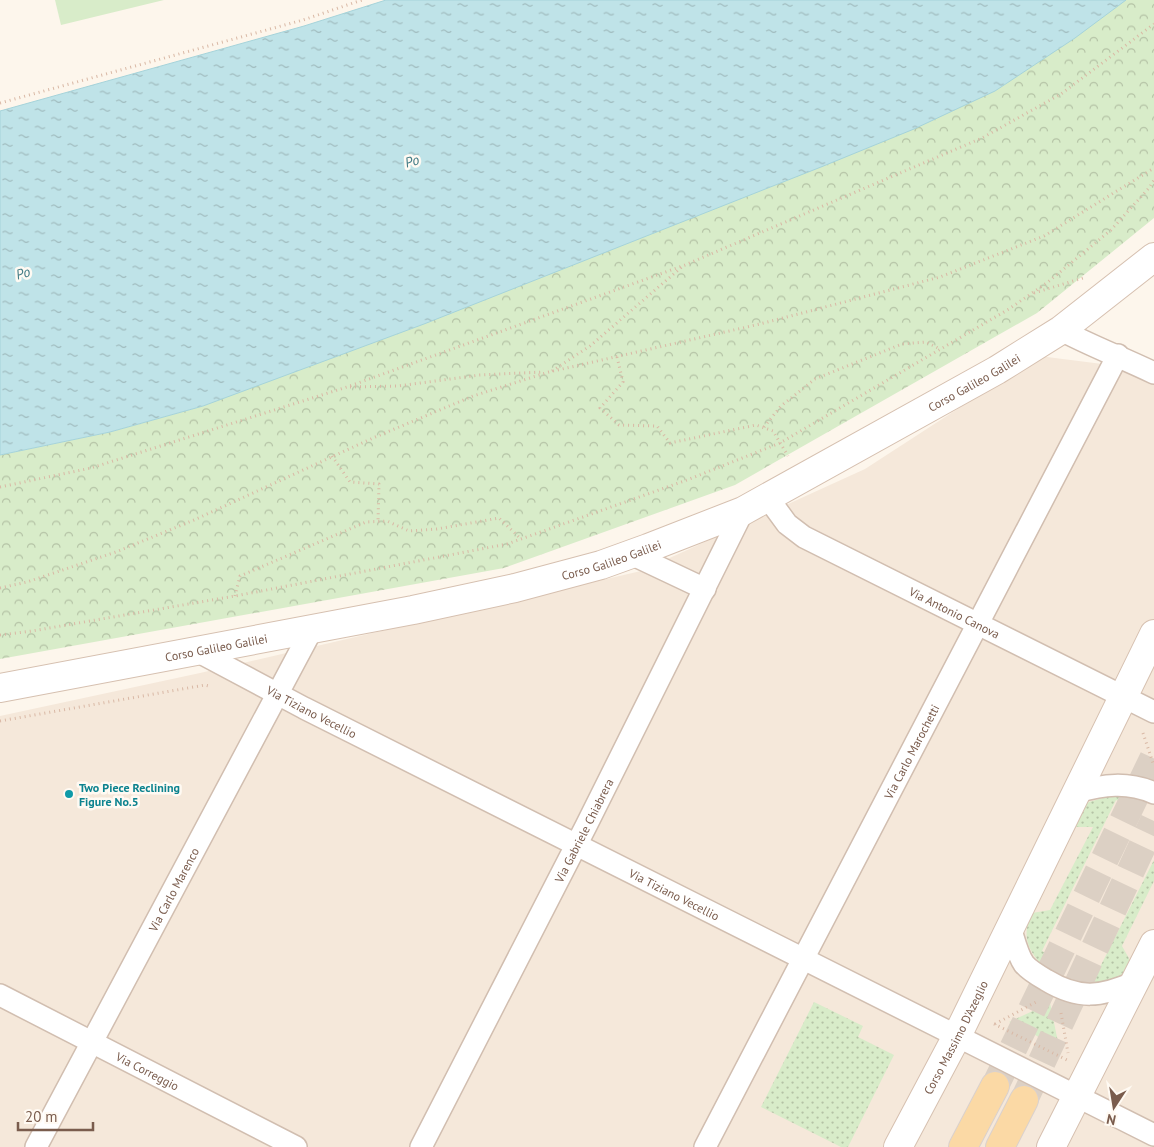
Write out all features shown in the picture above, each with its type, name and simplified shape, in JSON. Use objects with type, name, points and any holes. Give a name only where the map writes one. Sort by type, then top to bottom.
[{"type":"main road","points":[[963,1147],[994,1086]]},
{"type":"main road","points":[[1000,1147],[1024,1100]]},
{"type":"street","name":"Corso Galileo Galilei","points":[[0,688],[195,650],[311,631],[515,588],[631,554],[743,511],[996,370],[1061,330],[1154,257]]},
{"type":"street","points":[[1061,330],[1154,373]]},
{"type":"street","name":"Via Carlo Marochetti","points":[[705,1147],[1118,355]]},
{"type":"street","name":"Via Antonio Canova","points":[[768,498],[786,524],[804,537],[1154,712]]},
{"type":"street","name":"Via Gabriele Chiabrera","points":[[420,1147],[576,845],[743,511]]},
{"type":"street","points":[[631,554],[704,589]]},
{"type":"street","name":"Via Carlo Marenco","points":[[36,1147],[311,631]]},
{"type":"street","name":"Corso Massimo D'Azeglio","points":[[898,1147],[957,1036],[1154,634]]},
{"type":"street","name":"Via Tiziano Vecellio","points":[[195,650],[277,694],[1154,1135]]},
{"type":"street","points":[[1076,792],[1103,785],[1126,785],[1142,788],[1154,793]]},
{"type":"street","points":[[1010,927],[1024,964],[1041,978],[1058,988],[1078,994],[1097,994],[1116,991],[1135,982]]},
{"type":"street","points":[[1051,1147],[1154,944]]},
{"type":"street","name":"Via Correggio","points":[[0,995],[296,1147]]},
{"type":"path","points":[[0,103],[303,20],[362,0]]},
{"type":"path","points":[[0,487],[91,468],[347,387],[685,265],[982,138],[1061,94],[1154,24]]},
{"type":"path","points":[[0,588],[27,582],[116,552],[194,520],[332,456],[472,396],[549,372],[760,324],[940,278],[1044,236],[1154,168]]},
{"type":"path","points":[[0,635],[235,596],[507,544],[687,480],[780,443],[1009,309],[1048,282],[1112,230],[1150,188],[1154,180]]},
{"type":"path","points":[[347,387],[398,386],[480,375],[549,372],[590,346],[685,265]]},
{"type":"path","points":[[764,427],[781,406],[815,379],[902,344],[926,342],[940,349]]},
{"type":"path","points":[[617,357],[622,382],[600,408],[619,425],[657,426],[670,443],[756,425],[764,427],[773,431],[802,479]]},
{"type":"path","points":[[332,456],[350,482],[379,484],[378,521]]},
{"type":"path","points":[[235,596],[240,576],[366,522],[387,521],[409,531],[499,518],[522,539]]},
{"type":"path","points":[[0,721],[205,685],[214,688]]},
{"type":"path","points":[[1142,731],[1154,766]]},
{"type":"path","points":[[994,1024],[1041,999]]},
{"type":"path","points":[[969,1011],[1070,1061],[1060,1008]]},
{"type":"shaded area","points":[[1039,356],[1134,368],[1154,378],[1154,1147],[0,1147],[0,716],[200,673],[641,571],[865,469]]},
{"type":"green space","points":[[55,0],[164,0],[61,25]]},
{"type":"green space","points":[[1123,0],[1154,0],[1154,218],[1037,313],[735,485],[504,568],[0,659],[0,455],[110,432],[203,406]]},
{"type":"green space","points":[[1117,794],[1133,795],[1128,806],[1116,800],[1042,951],[1057,959],[1050,974],[1037,960],[1029,946],[1027,939],[1028,923],[1032,913],[1050,910],[1093,827],[1071,827],[1079,809],[1089,802]]},
{"type":"green space","points":[[1154,860],[1154,881],[1122,946],[1131,962],[1125,971],[1113,982],[1106,984],[1071,984],[1079,970],[1095,977]]},
{"type":"green space","points":[[814,1002],[863,1026],[858,1037],[894,1055],[848,1147],[841,1147],[761,1107]]},
{"type":"green space","points":[[1050,1003],[1059,1047],[1009,1022]]},
{"type":"water","name":"Po","points":[[386,0],[1126,0],[1075,38],[995,91],[914,129],[821,167],[424,324],[203,406],[110,432],[0,455],[0,111],[304,26]]},
{"type":"tunnel","points":[[995,1086],[1154,757]]},
{"type":"tunnel","points":[[1024,1100],[1154,821]]},
{"type":"place","name":"Two Piece Reclining Figure No.5","points":[[69,794]]}]
